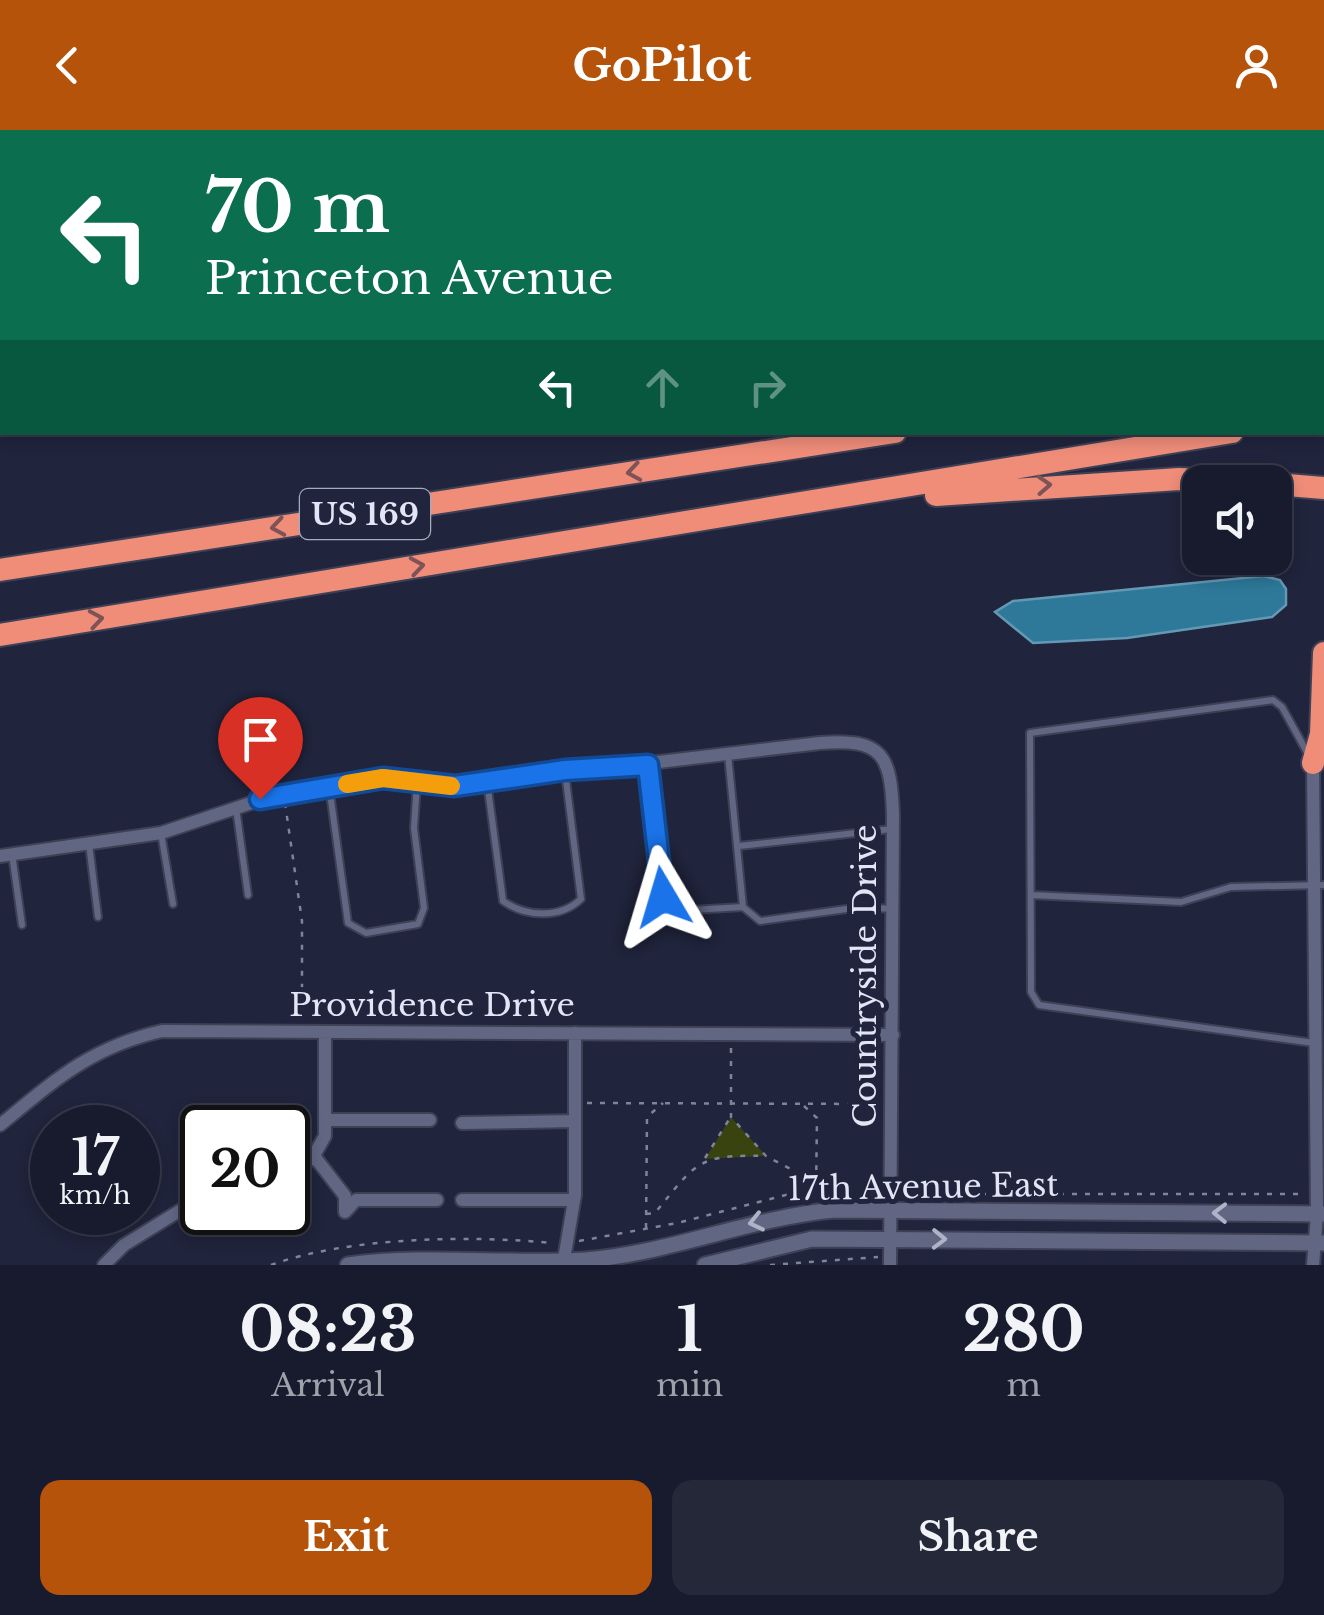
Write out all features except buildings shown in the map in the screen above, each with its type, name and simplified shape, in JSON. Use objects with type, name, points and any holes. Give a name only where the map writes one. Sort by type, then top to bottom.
[{"type":"highway","points":[[730,456],[805,435]]},
{"type":"highway","name":"US 169","points":[[0,570],[874,435]]},
{"type":"highway","name":"US 169","points":[[0,635],[1214,435]]},
{"type":"highway","points":[[703,519],[1027,486],[1182,479]]},
{"type":"highway","points":[[1292,485],[1324,488]]},
{"type":"highway","points":[[1319,757],[1324,653]]},
{"type":"street","name":"Countryside Drive","points":[[728,754],[855,740],[879,751],[892,771],[891,1261]]},
{"type":"street","points":[[6,855],[161,833],[284,792],[383,778],[455,786],[565,770],[648,765],[728,754]]},
{"type":"street","points":[[1313,1265],[1320,1242],[1321,1214],[1319,757]]},
{"type":"street","name":"Providence Drive","points":[[0,1125],[82,1058],[126,1039],[162,1031],[892,1035]]},
{"type":"street","points":[[310,1158],[325,1136],[325,1032]]},
{"type":"street","points":[[563,1263],[573,1200],[574,1033]]},
{"type":"street","points":[[325,1120],[430,1120]]},
{"type":"street","points":[[462,1122],[575,1121]]},
{"type":"street","points":[[314,1156],[345,1196],[345,1212],[356,1200],[437,1200]]},
{"type":"street","points":[[462,1200],[573,1200]]},
{"type":"street","points":[[104,1265],[124,1245],[180,1210]]},
{"type":"street","name":"17th Avenue East","points":[[348,1265],[563,1263],[659,1248],[788,1214],[892,1210],[1321,1214]]},
{"type":"street","name":"17th Avenue East","points":[[705,1265],[812,1238],[1320,1242]]},
{"type":"lane","points":[[1319,757],[1273,700],[1030,733],[1030,992],[1039,1005],[1319,1043]]},
{"type":"lane","points":[[728,754],[743,907],[760,921],[861,907],[893,910]]},
{"type":"lane","points":[[648,765],[663,897],[674,911],[689,914],[743,907]]},
{"type":"lane","points":[[487,782],[503,901],[520,913],[568,911],[581,900],[581,876],[565,770]]},
{"type":"lane","points":[[329,786],[348,923],[366,934],[418,924],[424,908],[414,828],[417,782]]},
{"type":"lane","points":[[236,806],[248,896]]},
{"type":"lane","points":[[739,846],[893,829]]},
{"type":"lane","points":[[161,833],[172,904]]},
{"type":"lane","points":[[89,844],[98,917]]},
{"type":"lane","points":[[6,855],[22,925]]},
{"type":"lane","points":[[1030,895],[1181,902],[1231,886],[1319,885]]},
{"type":"path","points":[[284,792],[302,922],[302,1032]]},
{"type":"path","points":[[646,1214],[655,1213],[672,1189],[705,1159],[731,1117],[732,1046]]},
{"type":"path","points":[[575,1103],[875,1104]]},
{"type":"path","points":[[646,1229],[646,1117],[663,1104]]},
{"type":"path","points":[[802,1104],[817,1118],[816,1194]]},
{"type":"path","points":[[731,1117],[766,1156],[818,1183]]},
{"type":"path","points":[[705,1159],[766,1156]]},
{"type":"path","points":[[874,1257],[874,1265]]},
{"type":"path","points":[[770,1265],[806,1259],[874,1257],[891,1261]]},
{"type":"path","points":[[804,1265],[806,1259]]},
{"type":"green space","points":[[731,1117],[766,1156],[705,1159]]},
{"type":"water","points":[[1263,576],[1280,580],[1286,589],[1286,605],[1272,617],[1127,638],[1033,643],[995,612],[1013,601]]},
{"type":"slow traffic","points":[[347,784],[383,778],[451,786]]},
{"type":"route","points":[[260,799],[383,778],[455,786],[565,770],[648,765],[663,897]]}]
